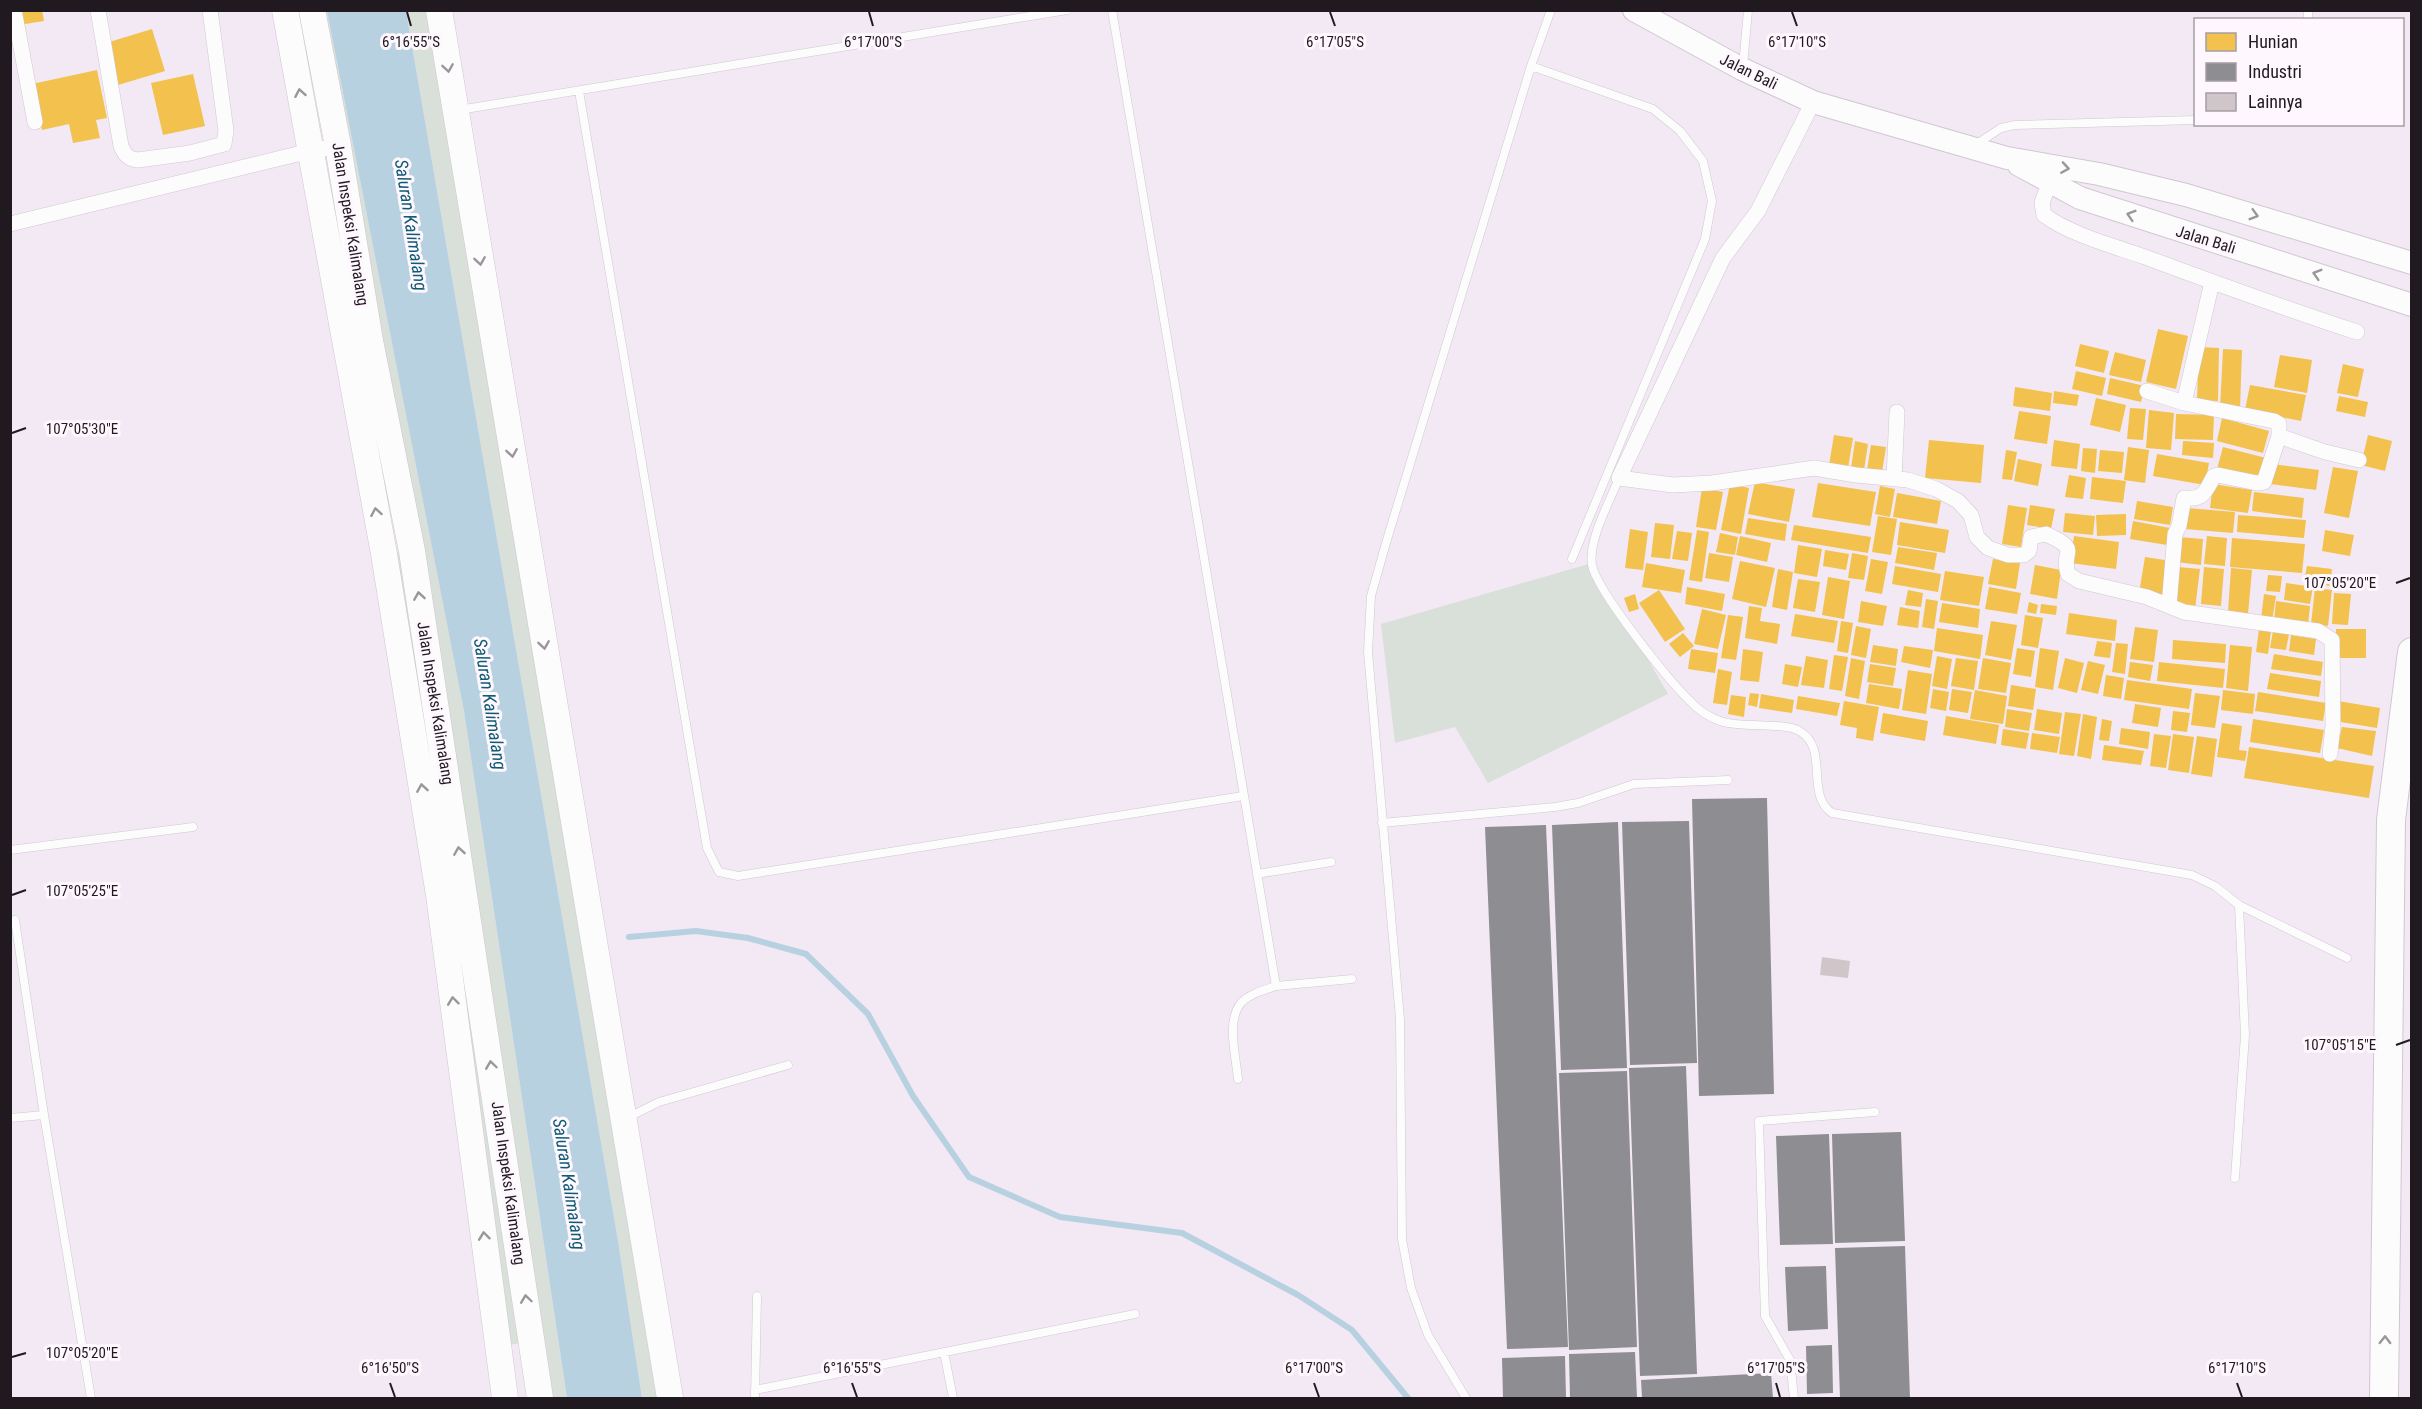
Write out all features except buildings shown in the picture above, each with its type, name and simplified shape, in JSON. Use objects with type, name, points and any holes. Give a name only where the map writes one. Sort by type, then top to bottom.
[{"type":"highway","points":[[2384,1398],[2391,820],[2411,659]]},
{"type":"highway","points":[[2404,1398],[2411,659]]},
{"type":"main road","name":"Jalan Inspeksi Kalimalang","points":[[285,10],[310,151],[412,551],[540,1398]]},
{"type":"main road","name":"Jalan Inspeksi Kalimalang","points":[[312,10],[338,146],[358,344],[384,554],[439,895],[505,1398]]},
{"type":"main road","points":[[439,10],[670,1398]]},
{"type":"main road","points":[[384,554],[412,551]]},
{"type":"main road","points":[[439,895],[465,892]]},
{"type":"main road","points":[[498,1346],[532,1342]]},
{"type":"street","points":[[14,10],[35,122]]},
{"type":"street","points":[[98,10],[121,146],[131,159],[138,160],[182,155],[224,144],[226,131],[210,10]]},
{"type":"street","name":"Jalan Bali","points":[[1634,10],[1742,69],[1813,102],[2007,158],[2100,174],[2186,195],[2412,263]]},
{"type":"street","points":[[1813,102],[1758,211],[1723,258],[1619,478],[1673,485],[1704,484],[1762,478],[1814,468],[1856,476],[1908,480],[1936,489],[1958,501],[1971,515],[1977,537],[1988,548],[2002,554],[2024,555],[2029,551],[2031,537],[2046,534],[2061,541],[2068,549],[2066,568],[2073,579],[2147,597],[2197,615],[2318,631],[2332,640],[2333,726],[2330,754]]},
{"type":"street","points":[[10,224],[338,146]]},
{"type":"street","name":"Jalan Bali","points":[[2007,158],[2049,183],[2110,209],[2412,304]]},
{"type":"street","points":[[2049,183],[2042,203],[2044,215],[2052,220],[2212,282],[2357,333]]},
{"type":"street","points":[[2184,403],[2212,282]]},
{"type":"street","points":[[2147,391],[2184,403],[2274,421],[2279,424],[2278,436],[2264,482],[2257,483],[2218,475],[2214,476],[2203,495],[2196,499],[2184,498],[2179,526],[2175,534],[2169,606]]},
{"type":"street","points":[[1894,479],[1897,412]]},
{"type":"street","points":[[2278,436],[2325,452],[2359,460]]},
{"type":"lane","points":[[455,111],[1067,10]]},
{"type":"lane","points":[[1112,10],[1276,986]]},
{"type":"lane","points":[[1466,1398],[1428,1335],[1411,1288],[1402,1239],[1400,1020],[1368,652],[1371,596],[1531,66],[1551,10]]},
{"type":"lane","points":[[1742,69],[1748,10]]},
{"type":"lane","points":[[1531,66],[1653,109],[1680,130],[1703,161],[1712,201],[1705,239],[1572,559]]},
{"type":"lane","points":[[579,92],[707,848],[719,872],[738,876],[1243,796]]},
{"type":"lane","points":[[1972,148],[2001,128],[2015,125],[2194,120]]},
{"type":"lane","points":[[1619,478],[1595,537],[1592,552],[1592,565],[1609,598],[1677,687],[1691,703],[1707,715],[1735,725],[1788,728],[1801,731],[1811,741],[1815,755],[1818,796],[1824,807],[1832,813],[2192,875],[2215,886],[2239,905],[2347,958]]},
{"type":"lane","points":[[1382,823],[1555,807],[1578,803],[1634,784],[1728,780]]},
{"type":"lane","points":[[10,850],[193,827]]},
{"type":"lane","points":[[1257,874],[1331,862]]},
{"type":"lane","points":[[2235,1178],[2245,1035],[2239,905]]},
{"type":"lane","points":[[15,920],[44,1115],[91,1398]]},
{"type":"lane","points":[[1238,1078],[1233,1025],[1236,1012],[1242,1002],[1255,993],[1276,986],[1352,979]]},
{"type":"lane","points":[[623,1120],[659,1102],[788,1065]]},
{"type":"lane","points":[[1794,1398],[1790,1360],[1765,1316],[1759,1121],[1875,1112]]},
{"type":"lane","points":[[10,1118],[44,1115]]},
{"type":"lane","points":[[757,1296],[755,1394],[944,1352],[1136,1314]]},
{"type":"lane","points":[[944,1352],[952,1398]]},
{"type":"shaded area","points":[[312,11],[327,11],[464,711],[567,1398],[540,1398],[532,1342],[498,1346],[384,554],[412,551]]},
{"type":"shaded area","points":[[406,11],[439,11],[670,1398],[642,1398],[618,1241]]},
{"type":"shaded area","points":[[1592,563],[1668,694],[1488,783],[1455,727],[1395,743],[1381,624]]},
{"type":"water","name":"Saluran Kalimalang","points":[[327,11],[406,11],[618,1241],[642,1398],[567,1398],[464,711]]},
{"type":"waterway","points":[[629,937],[696,931],[748,938],[806,954],[868,1014],[913,1096],[969,1177],[1060,1217],[1182,1233],[1298,1295],[1352,1330],[1408,1398]]}]
